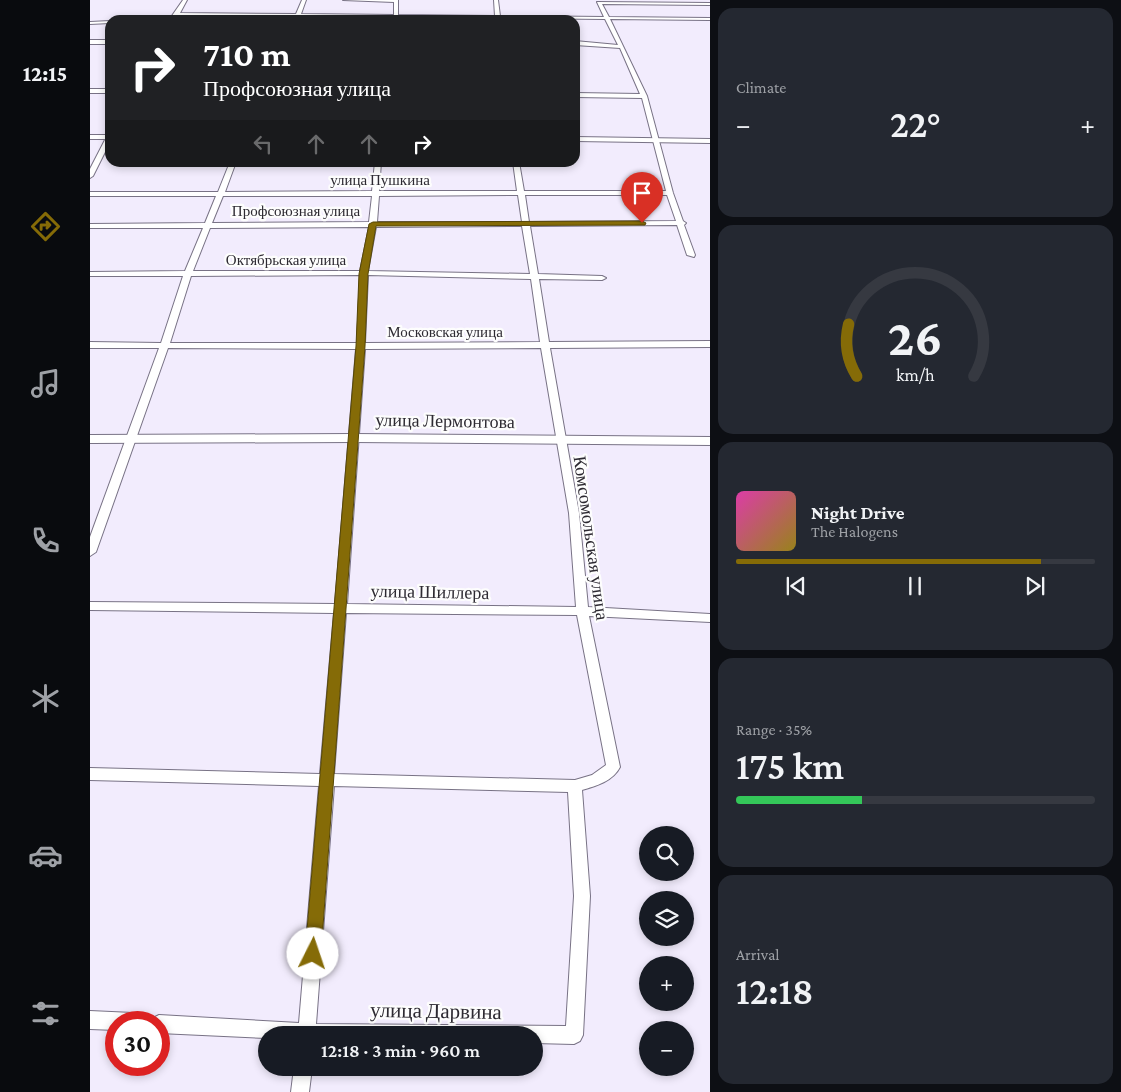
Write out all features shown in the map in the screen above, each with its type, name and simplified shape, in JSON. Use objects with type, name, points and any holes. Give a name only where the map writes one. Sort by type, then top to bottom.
[{"type":"street","points":[[185,0],[177,14],[322,15]]},
{"type":"street","points":[[298,14],[304,0]]},
{"type":"street","points":[[345,0],[396,1],[396,15]]},
{"type":"street","points":[[496,0],[498,15]]},
{"type":"street","points":[[691,255],[654,139],[644,96],[599,2],[710,4]]},
{"type":"street","points":[[580,18],[710,19]]},
{"type":"street","points":[[90,23],[105,22]]},
{"type":"street","points":[[90,42],[105,42]]},
{"type":"street","points":[[580,43],[622,47]]},
{"type":"street","points":[[90,91],[105,91]]},
{"type":"street","points":[[580,96],[644,96]]},
{"type":"street","points":[[90,137],[105,136]]},
{"type":"street","points":[[580,139],[654,139],[710,142]]},
{"type":"street","points":[[90,176],[105,146]]},
{"type":"street","points":[[90,552],[166,344],[188,274],[231,167]]},
{"type":"street","points":[[308,1026],[361,346],[364,274],[373,224],[377,167]]},
{"type":"street","name":"Комсомольская улица","points":[[517,167],[560,440],[574,513],[582,611],[613,767],[596,780],[575,786]]},
{"type":"street","name":"улица Пушкина","points":[[90,194],[670,193]]},
{"type":"street","name":"Профсоюзная улица","points":[[90,226],[682,223]]},
{"type":"street","name":"Октябрьская улица","points":[[90,274],[364,274],[602,278]]},
{"type":"street","name":"Московская улица","points":[[90,345],[710,344]]},
{"type":"street","name":"улица Лермонтова","points":[[90,439],[354,438],[710,441]]},
{"type":"street","name":"улица Шиллера","points":[[90,606],[582,611],[710,618]]},
{"type":"street","points":[[90,774],[575,786]]},
{"type":"street","name":"улица Дарвина","points":[[543,1035],[574,1035],[582,896],[575,786]]},
{"type":"street","points":[[90,1020],[105,1021]]},
{"type":"street","name":"улица Дарвина","points":[[170,1025],[258,1030]]},
{"type":"street","points":[[300,1092],[302,1076]]},
{"type":"route","points":[[313,954],[337,627],[361,346],[364,274],[373,224],[642,223]]}]
